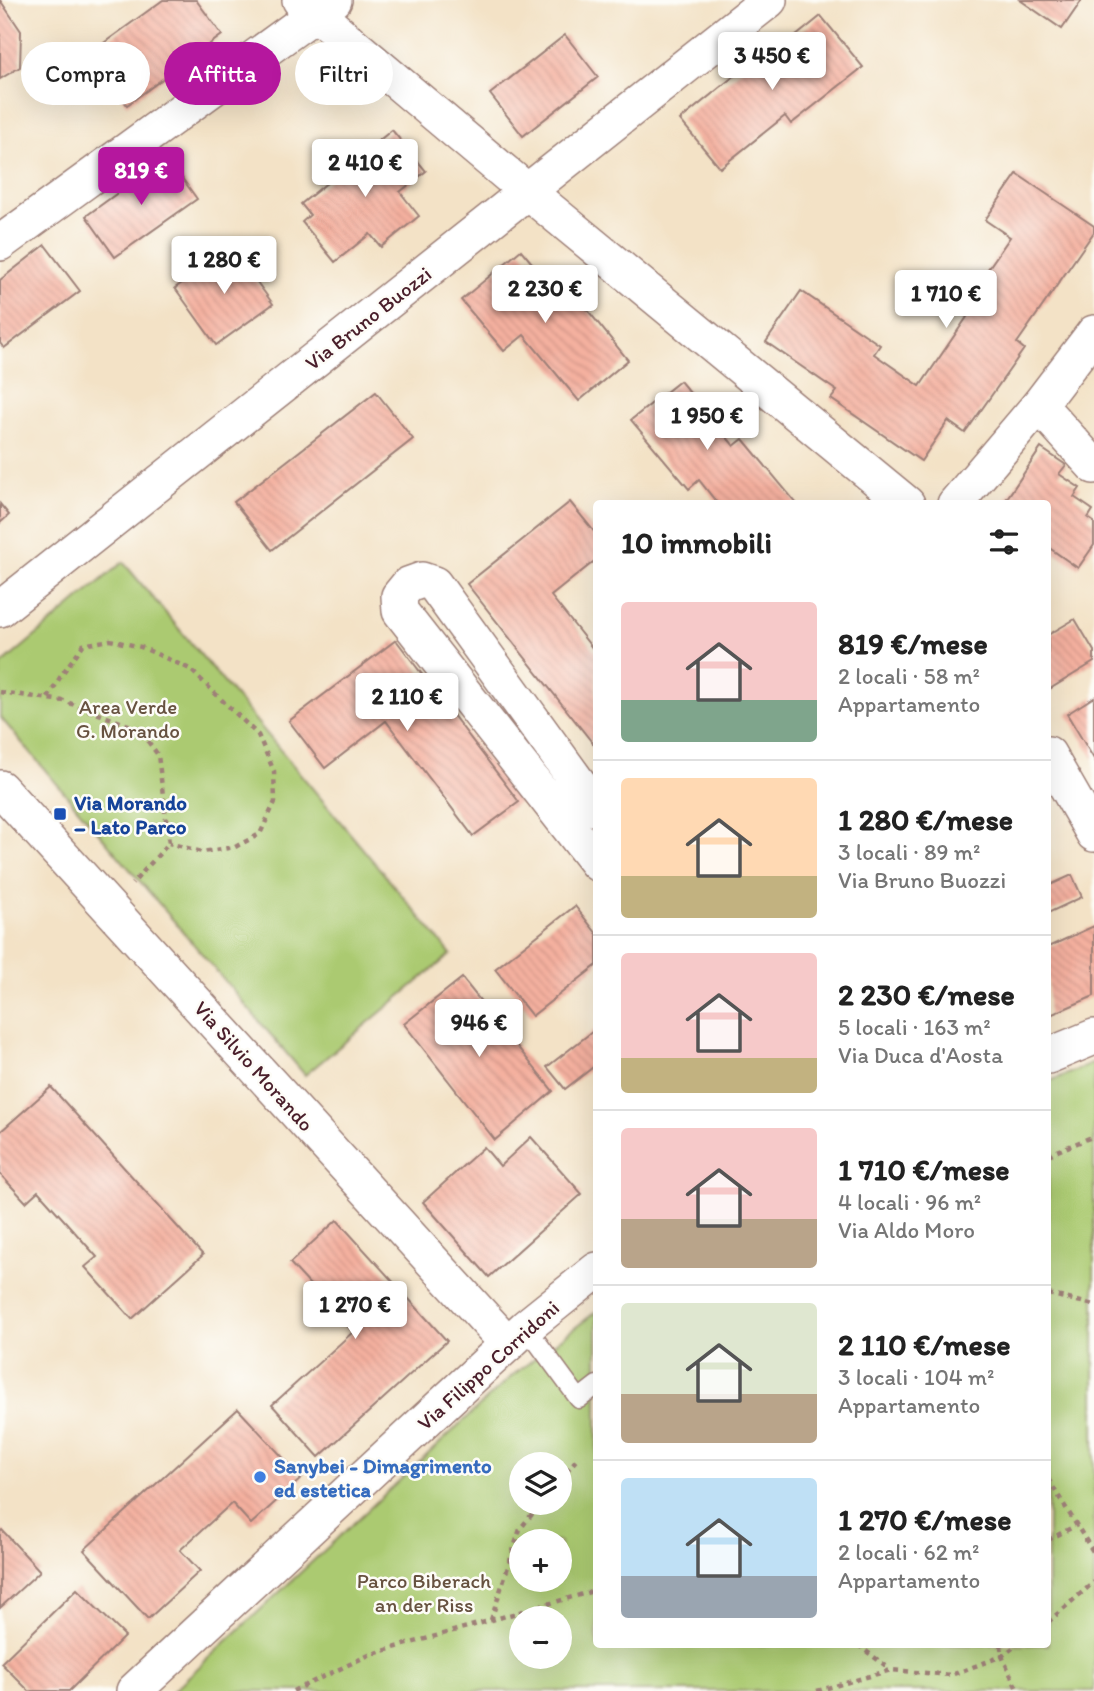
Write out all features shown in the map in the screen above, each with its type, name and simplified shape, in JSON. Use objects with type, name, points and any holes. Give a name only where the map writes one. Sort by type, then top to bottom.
[{"type":"street","name":"Via Bruno Buozzi","points":[[0,610],[769,0]]},
{"type":"street","points":[[0,243],[316,4],[528,192],[902,500]]},
{"type":"street","points":[[959,500],[1040,405],[1094,333]]},
{"type":"street","points":[[1040,405],[1094,466]]},
{"type":"street","points":[[587,807],[400,611],[399,596],[408,585],[422,580],[433,584],[587,807],[593,841]]},
{"type":"street","points":[[1051,759],[1094,834]]},
{"type":"street","name":"Via Silvio Morando","points":[[0,788],[108,906],[517,1336]]},
{"type":"street","points":[[1051,1055],[1094,1037]]},
{"type":"street","name":"Via Filippo Corridoni","points":[[134,1691],[517,1336],[593,1273]]},
{"type":"lane","points":[[517,1336],[579,1399],[593,1388]]},
{"type":"path","points":[[48,698],[83,645],[110,640],[141,648],[190,669],[258,734],[274,771],[275,802],[260,834],[236,847],[202,852],[169,843]]},
{"type":"path","points":[[0,692],[64,701],[139,729],[158,755],[169,843],[108,906]]},
{"type":"path","points":[[1051,1154],[1094,1136]]},
{"type":"path","points":[[1051,1295],[1094,1305]]},
{"type":"path","points":[[572,1465],[577,1459]]},
{"type":"path","points":[[1051,1484],[1094,1553]]},
{"type":"path","points":[[491,1621],[520,1529],[531,1515]]},
{"type":"path","points":[[1051,1538],[1077,1525]]},
{"type":"path","points":[[1051,1619],[1094,1582]]},
{"type":"path","points":[[293,1691],[369,1655],[593,1591]]},
{"type":"path","points":[[862,1648],[891,1670]]},
{"type":"path","points":[[1001,1648],[1017,1691]]},
{"type":"path","points":[[817,1691],[891,1670],[951,1675],[1002,1656],[1013,1648]]},
{"type":"green space","name":"Area Verde G. Morando","points":[[123,562],[451,954],[305,1075],[0,717],[0,666]]},
{"type":"green space","name":"Parco Biberach an der Riss","points":[[1094,1063],[1094,1691],[173,1691],[513,1375],[593,1314],[593,1648],[1051,1648],[1051,1081]]},
{"type":"building","points":[[0,0],[21,31],[20,67],[0,79]]},
{"type":"building","points":[[163,0],[196,0],[222,35],[212,42],[164,42],[164,78],[150,88],[150,42],[105,42]]},
{"type":"building","points":[[1020,0],[1082,0],[1062,29]]},
{"type":"building","points":[[821,16],[863,67],[791,124],[785,116],[720,168],[680,120],[749,64],[754,70]]},
{"type":"building","points":[[565,35],[598,77],[523,136],[490,94]]},
{"type":"building","points":[[392,130],[426,171],[400,192],[419,216],[381,247],[370,234],[335,262],[302,222],[310,215],[301,204]]},
{"type":"building","points":[[167,157],[197,199],[115,257],[86,216]]},
{"type":"building","points":[[1017,174],[1094,226],[1094,232],[1017,343],[1024,349],[965,433],[948,421],[921,461],[831,399],[837,391],[766,342],[801,291],[880,345],[874,354],[920,386],[967,317],[959,311],[1010,237],[985,220]]},
{"type":"building","points":[[45,245],[80,291],[4,348],[0,343],[0,280]]},
{"type":"building","points":[[232,248],[273,304],[216,345],[175,288]]},
{"type":"building","points":[[521,250],[563,300],[573,292],[628,360],[579,401],[524,335],[504,351],[461,300]]},
{"type":"building","points":[[680,381],[734,446],[743,439],[794,500],[715,500],[699,480],[689,489],[631,420]]},
{"type":"building","points":[[376,392],[413,439],[272,550],[234,502]]},
{"type":"building","points":[[1041,448],[1066,465],[1059,474],[1080,488],[1074,497],[1093,510],[1088,518],[1094,522],[1094,545],[1078,568],[1051,549],[1051,500],[1006,500]]},
{"type":"building","points":[[570,502],[593,530],[593,562],[551,596],[593,649],[593,743],[467,584]]},
{"type":"building","points":[[0,504],[9,515],[0,523]]},
{"type":"building","points":[[1075,619],[1094,651],[1094,662],[1051,688],[1051,633]]},
{"type":"building","points":[[396,640],[519,802],[473,836],[386,721],[325,768],[289,721]]},
{"type":"building","points":[[1094,697],[1094,759],[1067,714]]},
{"type":"building","points":[[1072,875],[1082,897],[1051,912],[1051,885]]},
{"type":"building","points":[[575,906],[593,929],[593,968],[532,1016],[495,969]]},
{"type":"building","points":[[1094,926],[1094,996],[1051,1015],[1051,946]]},
{"type":"building","points":[[462,978],[553,1091],[495,1140],[404,1024]]},
{"type":"building","points":[[593,1031],[593,1067],[565,1089],[547,1067]]},
{"type":"building","points":[[51,1087],[203,1255],[132,1319],[85,1267],[97,1257],[38,1191],[26,1202],[0,1174],[0,1132]]},
{"type":"building","points":[[531,1137],[582,1194],[489,1277],[423,1202],[484,1147],[500,1166]]},
{"type":"building","points":[[337,1220],[447,1341],[319,1457],[272,1405],[353,1332],[290,1263]]},
{"type":"building","points":[[238,1409],[302,1478],[251,1524],[232,1503],[180,1550],[200,1571],[148,1619],[84,1550]]},
{"type":"building","points":[[2,1530],[40,1571],[0,1608],[0,1532]]},
{"type":"building","points":[[77,1589],[125,1636],[69,1691],[29,1691],[1,1663]]},
{"type":"place","name":"Via Morando – Lato Parco","points":[[60,814]]},
{"type":"place","name":"Sanybei - Dimagrimento ed estetica","points":[[260,1477]]}]
